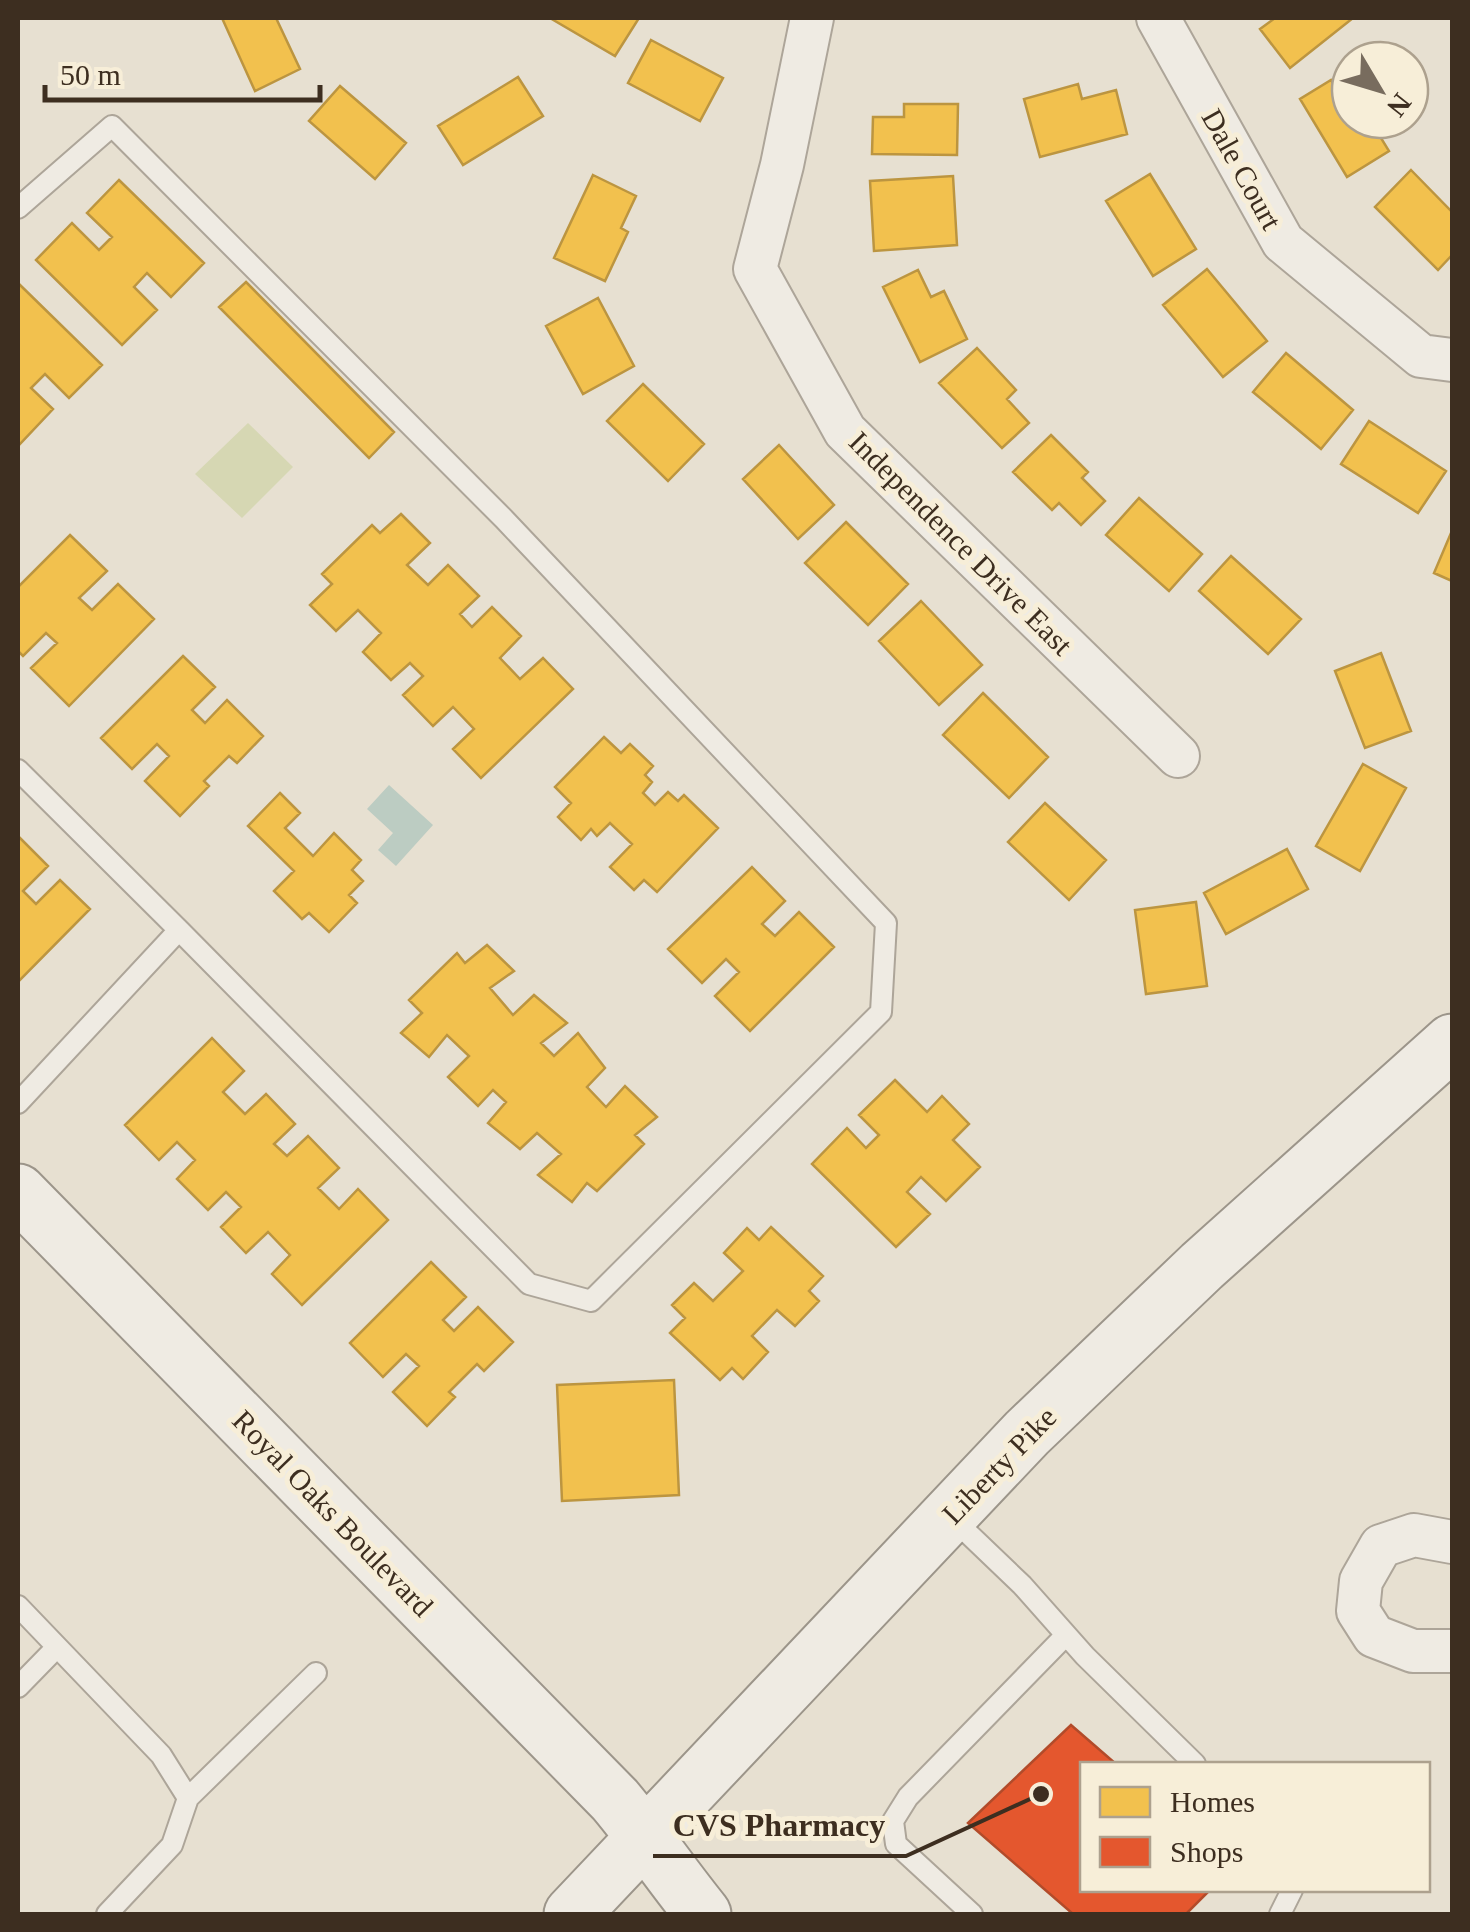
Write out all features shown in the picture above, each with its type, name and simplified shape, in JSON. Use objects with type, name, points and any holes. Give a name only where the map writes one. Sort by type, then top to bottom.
[{"type":"street","name":"Independence Drive East","points":[[812,18],[782,165],[755,269],[844,431],[1178,756]]},
{"type":"street","name":"Dale Court","points":[[1158,18],[1283,242],[1421,356],[1452,360]]},
{"type":"street","name":"Liberty Pike","points":[[572,1914],[1027,1433],[1202,1266],[1452,1042]]},
{"type":"street","name":"Royal Oaks Boulevard","points":[[18,1192],[615,1800],[646,1837]]},
{"type":"street","points":[[1452,1542],[1414,1535],[1381,1546],[1361,1581],[1358,1611],[1374,1636],[1412,1651],[1452,1651]]},
{"type":"street","points":[[646,1837],[703,1914]]},
{"type":"street","points":[[646,1837],[744,1914]]},
{"type":"lane","points":[[18,208],[112,126],[504,519],[886,924],[881,1012],[591,1300],[529,1284],[18,770]]},
{"type":"lane","points":[[18,1103],[180,930]]},
{"type":"lane","points":[[950,1515],[1193,1762]]},
{"type":"lane","points":[[18,1606],[161,1755],[188,1798]]},
{"type":"lane","points":[[972,1914],[896,1844],[893,1821],[908,1797],[1066,1635]]},
{"type":"lane","points":[[18,1687],[57,1647]]},
{"type":"lane","points":[[107,1914],[172,1844],[188,1798],[316,1673]]},
{"type":"green space","points":[[248,423],[293,467],[242,518],[195,474]]},
{"type":"shaded area","points":[[389,785],[433,825],[396,866],[378,850],[393,833],[367,809]]},
{"type":"building: Homes","points":[[222,18],[276,18],[300,69],[255,91]]},
{"type":"building: Homes","points":[[550,18],[639,18],[615,56]]},
{"type":"building: Homes","points":[[1275,18],[1353,18],[1290,68],[1260,29]]},
{"type":"building: Homes","points":[[651,40],[723,78],[700,121],[628,83]]},
{"type":"building: Homes","points":[[518,77],[543,116],[463,165],[438,126]]},
{"type":"building: Homes","points":[[1330,81],[1330,140],[1382,140],[1389,151],[1347,177],[1300,99]]},
{"type":"building: Homes","points":[[1078,84],[1082,99],[1116,90],[1127,134],[1040,157],[1024,99]]},
{"type":"building: Homes","points":[[340,86],[406,143],[375,179],[309,121]]},
{"type":"building: Homes","points":[[904,104],[958,104],[957,155],[872,154],[873,117],[904,117]]},
{"type":"building: Homes","points":[[1411,170],[1452,212],[1452,255],[1438,270],[1375,207]]},
{"type":"building: Homes","points":[[1150,174],[1196,249],[1153,276],[1106,201]]},
{"type":"building: Homes","points":[[593,175],[636,196],[621,228],[628,232],[605,281],[554,258]]},
{"type":"building: Homes","points":[[953,176],[957,245],[874,251],[870,181]]},
{"type":"building: Homes","points":[[119,180],[204,263],[171,297],[147,273],[134,287],[157,310],[122,345],[36,260],[72,223],[99,250],[112,237],[87,213]]},
{"type":"building: Homes","points":[[1207,269],[1267,341],[1223,377],[1163,305]]},
{"type":"building: Homes","points":[[918,270],[931,297],[944,291],[967,339],[920,362],[883,287]]},
{"type":"building: Homes","points":[[246,282],[394,432],[369,458],[219,307]]},
{"type":"building: Homes","points":[[18,283],[102,365],[69,398],[45,374],[31,388],[53,409],[18,446]]},
{"type":"building: Homes","points":[[598,298],[634,366],[583,394],[546,326]]},
{"type":"building: Homes","points":[[977,348],[1016,390],[1007,399],[1029,423],[1002,448],[939,383]]},
{"type":"building: Homes","points":[[1286,353],[1353,410],[1321,449],[1253,392]]},
{"type":"building: Homes","points":[[643,384],[704,444],[668,481],[607,421]]},
{"type":"building: Homes","points":[[1369,421],[1446,471],[1418,513],[1341,464]]},
{"type":"building: Homes","points":[[1051,435],[1088,472],[1082,478],[1105,501],[1081,525],[1059,503],[1052,510],[1013,472]]},
{"type":"building: Homes","points":[[779,445],[834,505],[798,539],[743,479]]},
{"type":"building: Homes","points":[[1139,498],[1202,554],[1169,591],[1106,535]]},
{"type":"building: Homes","points":[[401,514],[430,543],[407,565],[428,585],[448,565],[479,596],[460,614],[472,627],[492,607],[521,636],[500,658],[520,679],[543,658],[573,689],[481,778],[453,749],[474,729],[453,707],[433,726],[403,695],[423,676],[410,663],[391,680],[363,652],[381,633],[358,610],[336,631],[310,605],[332,584],[322,574],[372,525],[380,533]]},
{"type":"building: Homes","points":[[846,522],[908,584],[868,625],[805,563]]},
{"type":"building: Homes","points":[[1452,533],[1452,581],[1434,573]]},
{"type":"building: Homes","points":[[70,535],[107,571],[79,598],[92,610],[118,584],[154,619],[69,706],[31,668],[57,643],[46,633],[23,656],[18,651],[18,587]]},
{"type":"building: Homes","points":[[1231,556],[1301,619],[1268,654],[1199,591]]},
{"type":"building: Homes","points":[[921,601],[982,665],[939,705],[879,641]]},
{"type":"building: Homes","points":[[1381,653],[1411,731],[1365,748],[1335,671]]},
{"type":"building: Homes","points":[[183,656],[215,687],[192,710],[205,723],[227,700],[263,736],[237,763],[229,756],[204,781],[209,786],[180,816],[145,781],[169,756],[157,744],[132,769],[101,738]]},
{"type":"building: Homes","points":[[983,693],[1048,757],[1009,798],[943,735]]},
{"type":"building: Homes","points":[[604,737],[621,753],[630,744],[653,766],[645,775],[652,782],[643,793],[655,805],[668,792],[678,801],[684,795],[718,828],[657,892],[644,880],[634,890],[610,867],[632,844],[610,823],[597,836],[591,829],[581,840],[558,817],[571,803],[555,787]]},
{"type":"building: Homes","points":[[1363,764],[1406,788],[1360,871],[1316,846]]},
{"type":"building: Homes","points":[[280,793],[300,813],[285,828],[313,856],[334,833],[361,860],[352,870],[363,881],[349,895],[357,903],[329,932],[309,913],[302,919],[274,891],[294,871],[248,826]]},
{"type":"building: Homes","points":[[1045,803],[1106,860],[1069,900],[1008,842]]},
{"type":"building: Homes","points":[[18,836],[48,866],[23,891],[36,904],[60,880],[90,909],[18,982]]},
{"type":"building: Homes","points":[[1287,849],[1308,889],[1226,934],[1204,893]]},
{"type":"building: Homes","points":[[752,867],[785,901],[762,924],[775,936],[799,912],[834,947],[750,1031],[715,996],[739,972],[726,959],[702,983],[668,949]]},
{"type":"building: Homes","points":[[1196,902],[1207,986],[1146,994],[1135,910]]},
{"type":"building: Homes","points":[[487,945],[514,971],[490,988],[513,1015],[534,995],[567,1023],[541,1043],[554,1056],[578,1033],[605,1068],[587,1087],[606,1107],[625,1086],[657,1117],[635,1135],[644,1144],[597,1191],[587,1183],[572,1202],[538,1175],[561,1154],[537,1133],[520,1149],[488,1123],[506,1102],[493,1090],[478,1106],[448,1077],[469,1056],[447,1035],[429,1057],[401,1033],[422,1013],[409,1000],[457,953],[465,963]]},
{"type":"building: Homes","points":[[212,1038],[244,1071],[223,1092],[245,1114],[266,1094],[295,1124],[274,1144],[287,1156],[308,1136],[339,1168],[318,1188],[339,1209],[358,1189],[388,1220],[302,1305],[272,1274],[290,1255],[268,1232],[246,1253],[221,1227],[241,1207],[226,1192],[208,1210],[177,1179],[195,1160],[177,1142],[159,1160],[125,1125]]},
{"type":"building: Homes","points":[[895,1080],[927,1112],[942,1096],[969,1124],[953,1140],[980,1167],[946,1201],[921,1177],[907,1192],[930,1214],[896,1247],[812,1164],[847,1128],[866,1148],[879,1135],[859,1115]]},
{"type":"building: Homes","points":[[771,1227],[823,1276],[809,1291],[819,1301],[795,1326],[777,1310],[752,1336],[768,1352],[743,1379],[732,1368],[720,1380],[670,1333],[685,1318],[672,1305],[694,1283],[713,1301],[743,1271],[724,1253],[747,1228],[759,1240]]},
{"type":"building: Homes","points":[[431,1262],[466,1297],[443,1320],[454,1331],[478,1307],[513,1342],[484,1371],[477,1364],[449,1392],[455,1397],[427,1426],[393,1392],[419,1366],[406,1354],[383,1377],[350,1343]]},
{"type":"building: Homes","points":[[674,1380],[679,1495],[562,1501],[557,1385]]},
{"type":"building: Shops","points":[[1071,1725],[1114,1762],[1080,1762],[1080,1892],[1208,1892],[1186,1914],[1073,1914],[968,1823]]},
{"type":"place","name":"CVS Pharmacy","points":[[1041,1794]]}]
